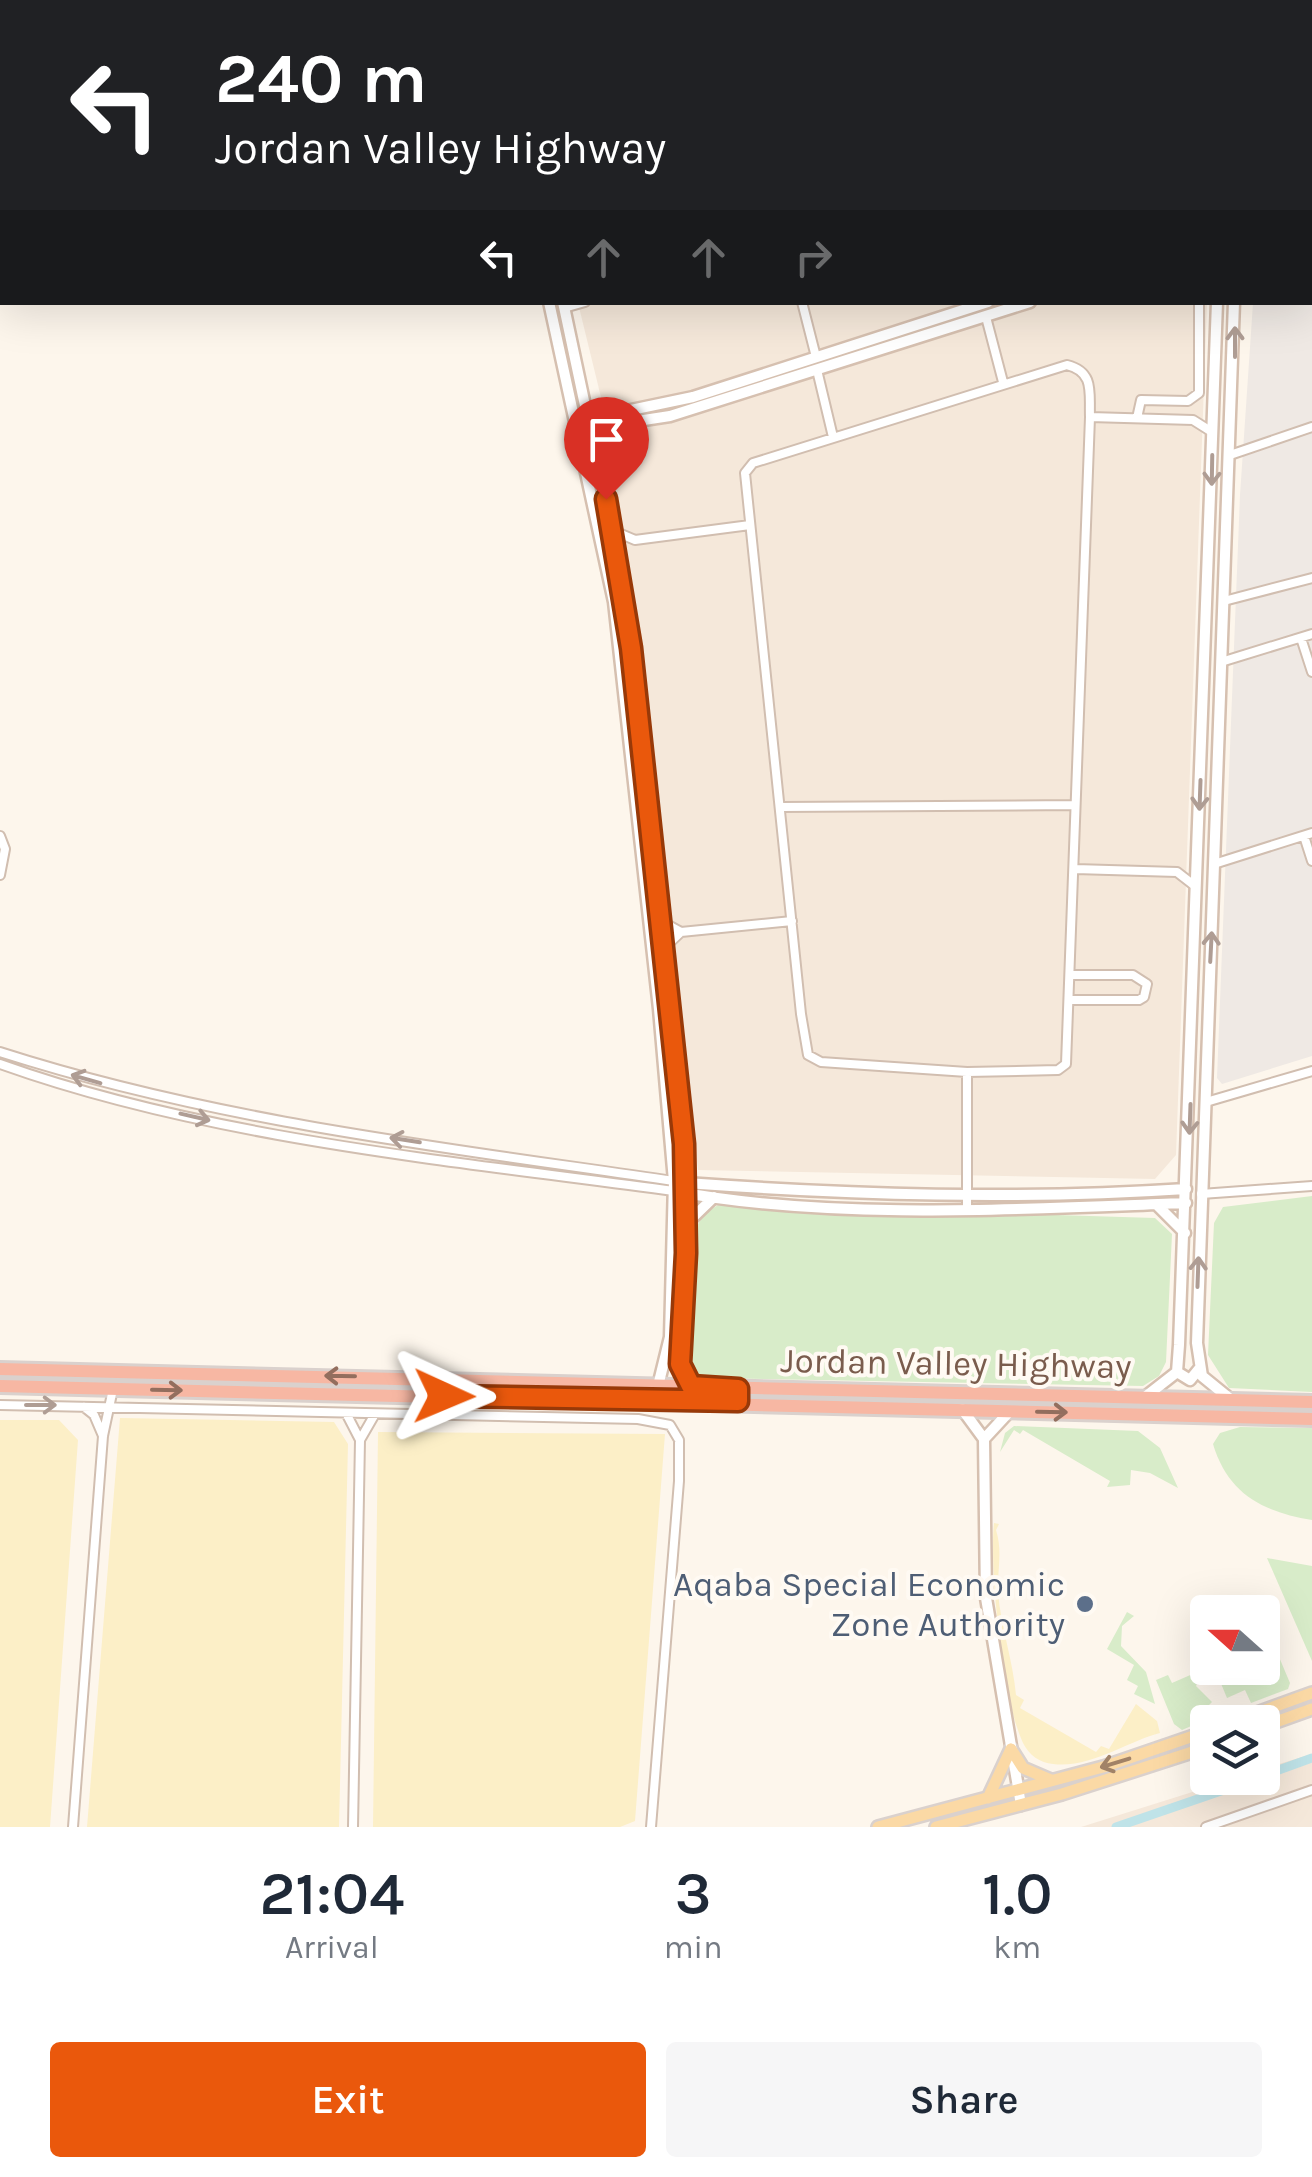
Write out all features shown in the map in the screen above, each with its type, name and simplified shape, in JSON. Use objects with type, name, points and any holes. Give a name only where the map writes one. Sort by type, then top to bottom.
[{"type":"highway","name":"Jordan Valley Highway","points":[[0,1369],[691,1386],[738,1395],[1010,1411],[1312,1418]]},
{"type":"highway","name":"Jordan Valley Highway","points":[[0,1386],[233,1392],[1190,1397],[1312,1402]]},
{"type":"highway","points":[[1190,1397],[1190,1415]]},
{"type":"main road","points":[[1279,1705],[1312,1693]]},
{"type":"main road","points":[[1280,1721],[1312,1709]]},
{"type":"main road","points":[[878,1827],[1190,1738]]},
{"type":"main road","points":[[1011,1750],[1023,1768],[1051,1780]]},
{"type":"main road","points":[[988,1798],[1011,1750]]},
{"type":"main road","points":[[936,1827],[1021,1805],[1190,1752]]},
{"type":"street","points":[[551,305],[582,414],[614,602],[686,1225],[680,1364],[691,1386]]},
{"type":"street","points":[[564,305],[582,394],[582,414]]},
{"type":"street","points":[[803,305],[816,357]]},
{"type":"street","points":[[582,414],[693,397],[980,305]]},
{"type":"street","points":[[585,429],[670,416],[1021,305]]},
{"type":"street","points":[[1137,418],[1140,400],[1197,397],[1202,330],[1199,305]]},
{"type":"street","points":[[1145,1397],[1177,1372],[1188,1163],[1217,305]]},
{"type":"street","points":[[1229,1398],[1210,1385],[1199,1369],[1201,1194],[1234,305]]},
{"type":"street","points":[[986,317],[1004,382]]},
{"type":"street","points":[[1067,365],[1080,369],[1089,380],[1090,417],[1066,1064],[1061,1069],[967,1072],[821,1062],[808,1055],[744,478],[748,467],[1067,365]]},
{"type":"street","points":[[817,370],[832,437]]},
{"type":"street","points":[[582,394],[608,412]]},
{"type":"street","points":[[1193,420],[1214,403]]},
{"type":"street","points":[[1090,417],[1193,420],[1212,432]]},
{"type":"street","points":[[598,460],[616,426]]},
{"type":"street","points":[[1230,455],[1312,427]]},
{"type":"street","points":[[585,429],[598,460],[619,555],[685,1162],[667,1365],[658,1386]]},
{"type":"street","points":[[614,530],[635,540],[750,525]]},
{"type":"street","points":[[619,555],[635,540]]},
{"type":"street","points":[[1224,601],[1312,578]]},
{"type":"street","points":[[1222,662],[1312,634]]},
{"type":"street","points":[[1301,638],[1312,672]]},
{"type":"street","points":[[1202,742],[1218,738]]},
{"type":"street","points":[[780,807],[1074,805]]},
{"type":"street","points":[[1214,864],[1308,835],[1312,861]]},
{"type":"street","points":[[0,836],[5,848],[0,876]]},
{"type":"street","points":[[1177,872],[1198,854]]},
{"type":"street","points":[[1075,868],[1177,872],[1197,888]]},
{"type":"street","points":[[661,921],[681,932],[792,922]]},
{"type":"street","points":[[664,948],[681,932]]},
{"type":"street","points":[[1070,1000],[1138,1000],[1146,992],[1140,977],[1071,975]]},
{"type":"street","points":[[0,1052],[96,1082],[272,1118],[680,1187],[714,1197],[1186,1203]]},
{"type":"street","points":[[0,1064],[94,1093],[240,1127],[680,1187],[708,1184],[967,1203],[1186,1189]]},
{"type":"street","points":[[1206,1102],[1312,1070]]},
{"type":"street","points":[[967,1072],[967,1203]]},
{"type":"street","points":[[685,1162],[708,1184]]},
{"type":"street","points":[[1164,1190],[1188,1163]]},
{"type":"street","points":[[1201,1194],[1312,1186]]},
{"type":"street","points":[[686,1225],[714,1197]]},
{"type":"street","points":[[1156,1204],[1185,1234]]},
{"type":"street","points":[[1177,1372],[1190,1380],[1199,1369]]},
{"type":"street","points":[[73,1827],[102,1436],[113,1389]]},
{"type":"street","points":[[232,1410],[233,1392]]},
{"type":"street","points":[[0,1405],[664,1422],[674,1429],[679,1440],[680,1481],[649,1825]]},
{"type":"street","points":[[82,1406],[94,1415],[102,1436]]},
{"type":"street","points":[[962,1408],[984,1439],[986,1598],[1021,1805]]},
{"type":"street","points":[[984,1439],[1010,1411]]},
{"type":"street","points":[[346,1413],[360,1440],[354,1827]]},
{"type":"street","points":[[360,1440],[375,1414]]},
{"type":"street","points":[[1206,1827],[1312,1790]]},
{"type":"shaded area","points":[[578,305],[1207,305],[1176,1155],[1155,1179],[698,1170],[609,430]]},
{"type":"shaded area","points":[[1253,305],[1312,305],[1312,1056],[1222,1084],[1217,1078],[1240,495]]},
{"type":"shaded area","points":[[1312,1754],[1312,1827],[1081,1827],[1190,1793],[1280,1795],[1280,1764]]},
{"type":"green space","points":[[1312,1196],[1312,1392],[1229,1388],[1208,1355],[1214,1223],[1223,1207]]},
{"type":"green space","points":[[718,1205],[1155,1218],[1172,1234],[1166,1362],[1159,1376],[1143,1386],[707,1378],[692,1372],[695,1229],[704,1214]]},
{"type":"green space","points":[[1014,1426],[1138,1431],[1160,1448],[1178,1488],[1150,1473],[1131,1470],[1130,1485],[1107,1487],[1110,1481],[1023,1430],[1020,1434],[1014,1430],[1000,1452],[1005,1433]]},
{"type":"green space","points":[[1240,1427],[1312,1428],[1312,1520],[1263,1506],[1228,1476],[1213,1444],[1220,1433]]},
{"type":"green space","points":[[1267,1558],[1312,1566],[1312,1661]]},
{"type":"green space","points":[[1127,1612],[1134,1616],[1122,1626],[1121,1646],[1146,1672],[1155,1704],[1134,1694],[1138,1686],[1127,1680],[1134,1665],[1107,1649]]},
{"type":"green space","points":[[1280,1659],[1290,1683],[1288,1689],[1251,1703],[1245,1690],[1227,1698],[1222,1685],[1280,1685]]},
{"type":"green space","points":[[1168,1675],[1172,1683],[1190,1675],[1190,1685],[1196,1685],[1212,1702],[1190,1705],[1190,1727],[1182,1730],[1174,1724],[1156,1680]]},
{"type":"sand","points":[[120,1418],[334,1422],[348,1444],[339,1827],[87,1827]]},
{"type":"sand","points":[[0,1420],[59,1420],[78,1440],[50,1827],[0,1827]]},
{"type":"sand","points":[[378,1432],[665,1434],[635,1821],[620,1827],[373,1827]]},
{"type":"sand","points":[[994,1523],[999,1524],[996,1530],[1000,1606],[1016,1695],[1024,1700],[1020,1708],[1096,1752],[1101,1746],[1109,1749],[1136,1704],[1157,1721],[1160,1733],[1095,1758],[1067,1764],[1044,1762],[1028,1751],[1009,1698],[999,1635]]},
{"type":"waterway","points":[[1280,1770],[1312,1758]]},
{"type":"waterway","points":[[1116,1827],[1209,1795]]},
{"type":"place","name":"Aqaba Special Economic Zone Authority","points":[[1085,1604]]},
{"type":"route","points":[[444,1396],[738,1401],[738,1389],[691,1386],[680,1368],[686,1253],[684,1144],[631,648],[619,555],[606,499]]}]
